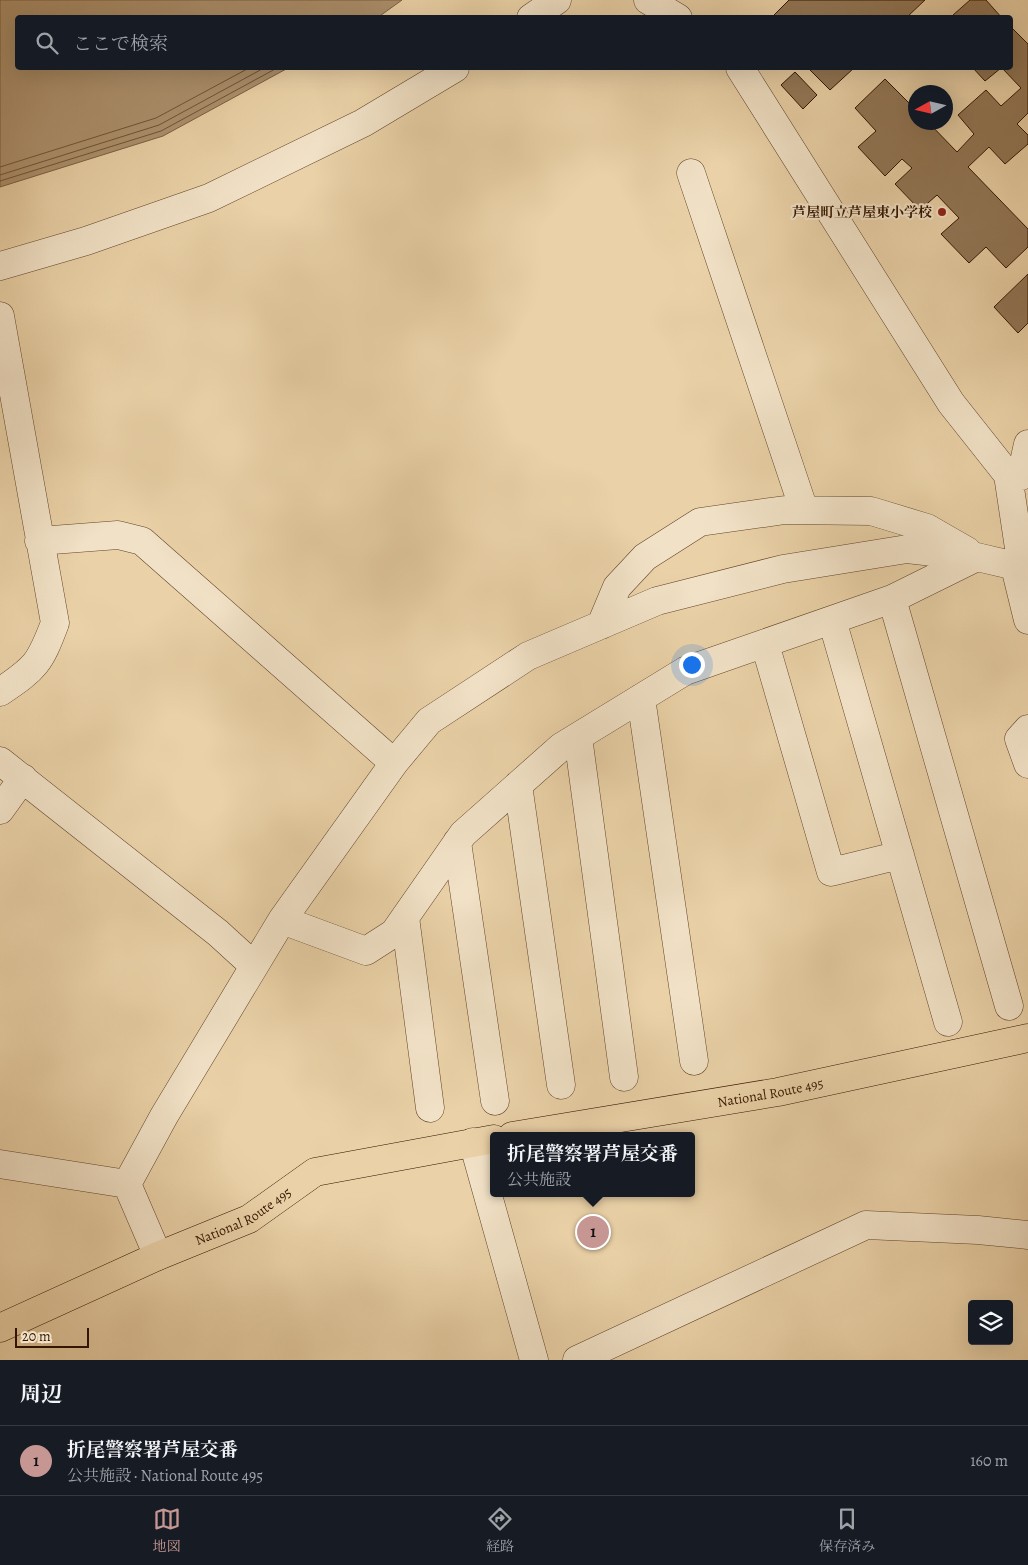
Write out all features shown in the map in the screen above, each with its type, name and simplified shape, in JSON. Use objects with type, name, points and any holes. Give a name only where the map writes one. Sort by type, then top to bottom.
[{"type":"highway","name":"National Route 495","points":[[536,1132],[778,1092],[1028,1038]]},
{"type":"highway","name":"National Route 495","points":[[0,1328],[158,1256],[249,1219],[315,1172],[484,1140]]},
{"type":"street","points":[[535,15],[557,0]]},
{"type":"street","points":[[648,0],[673,15]]},
{"type":"street","points":[[0,266],[86,241],[209,198],[362,123],[452,70]]},
{"type":"street","points":[[741,70],[952,403],[1019,476]]},
{"type":"street","points":[[691,173],[804,510]]},
{"type":"street","points":[[0,316],[55,623],[43,655],[27,674],[0,692]]},
{"type":"street","points":[[1028,444],[1019,476],[1021,568],[1028,620]]},
{"type":"street","points":[[601,625],[617,587],[645,557],[700,522],[784,510],[871,511],[927,528],[977,557]]},
{"type":"street","points":[[39,541],[118,535],[142,541],[394,763]]},
{"type":"street","points":[[128,1184],[164,1116],[253,965],[282,920],[394,763],[429,721],[528,656],[657,601],[783,569],[907,548],[977,557],[1021,568]]},
{"type":"street","points":[[282,920],[366,950],[394,933],[462,834],[561,748],[578,737],[685,671],[892,599],[977,557]]},
{"type":"street","points":[[892,599],[1009,1006]]},
{"type":"street","points":[[832,620],[948,1022]]},
{"type":"street","points":[[765,644],[831,872],[900,855]]},
{"type":"street","points":[[641,698],[694,1061]]},
{"type":"street","points":[[1028,729],[1019,739],[1028,764]]},
{"type":"street","points":[[578,737],[624,1077]]},
{"type":"street","points":[[0,760],[218,933],[253,965]]},
{"type":"street","points":[[0,810],[24,778]]},
{"type":"street","points":[[518,785],[561,1085]]},
{"type":"street","points":[[457,842],[495,1102]]},
{"type":"street","points":[[405,917],[430,1108]]},
{"type":"street","points":[[484,1140],[490,1166]]},
{"type":"street","points":[[0,1164],[128,1184]]},
{"type":"street","points":[[128,1184],[158,1256]]},
{"type":"street","points":[[497,1197],[534,1360]]},
{"type":"street","points":[[577,1360],[866,1225],[1028,1234]]},
{"type":"water","points":[[0,0],[402,0],[381,15],[15,15],[15,70],[284,70],[163,136],[0,187]]},
{"type":"building","points":[[789,0],[925,0],[909,15],[774,15]]},
{"type":"building","points":[[970,0],[986,0],[999,15],[953,15]]},
{"type":"building","points":[[1013,29],[1028,44],[1028,113],[1017,124],[1028,135],[1028,144],[1005,164],[989,147],[968,167],[1028,229],[1028,247],[1006,268],[986,247],[969,263],[941,234],[959,218],[937,195],[920,210],[895,184],[912,168],[902,159],[885,176],[858,147],[876,131],[855,108],[885,79],[908,102],[908,130],[936,130],[957,152],[974,134],[958,115],[986,90],[1001,106],[1021,88],[1004,70],[1013,70]]},
{"type":"building","points":[[810,70],[852,70],[830,90]]},
{"type":"building","points":[[975,70],[999,70],[985,81]]},
{"type":"building","points":[[795,72],[817,95],[803,109],[781,85]]},
{"type":"building","points":[[1028,274],[1028,323],[1018,333],[994,307]]},
{"type":"place","name":"芦屋町立芦屋東小学校","points":[[942,212]]},
{"type":"place","name":"折尾警察署芦屋交番","points":[[593,1232]]}]
